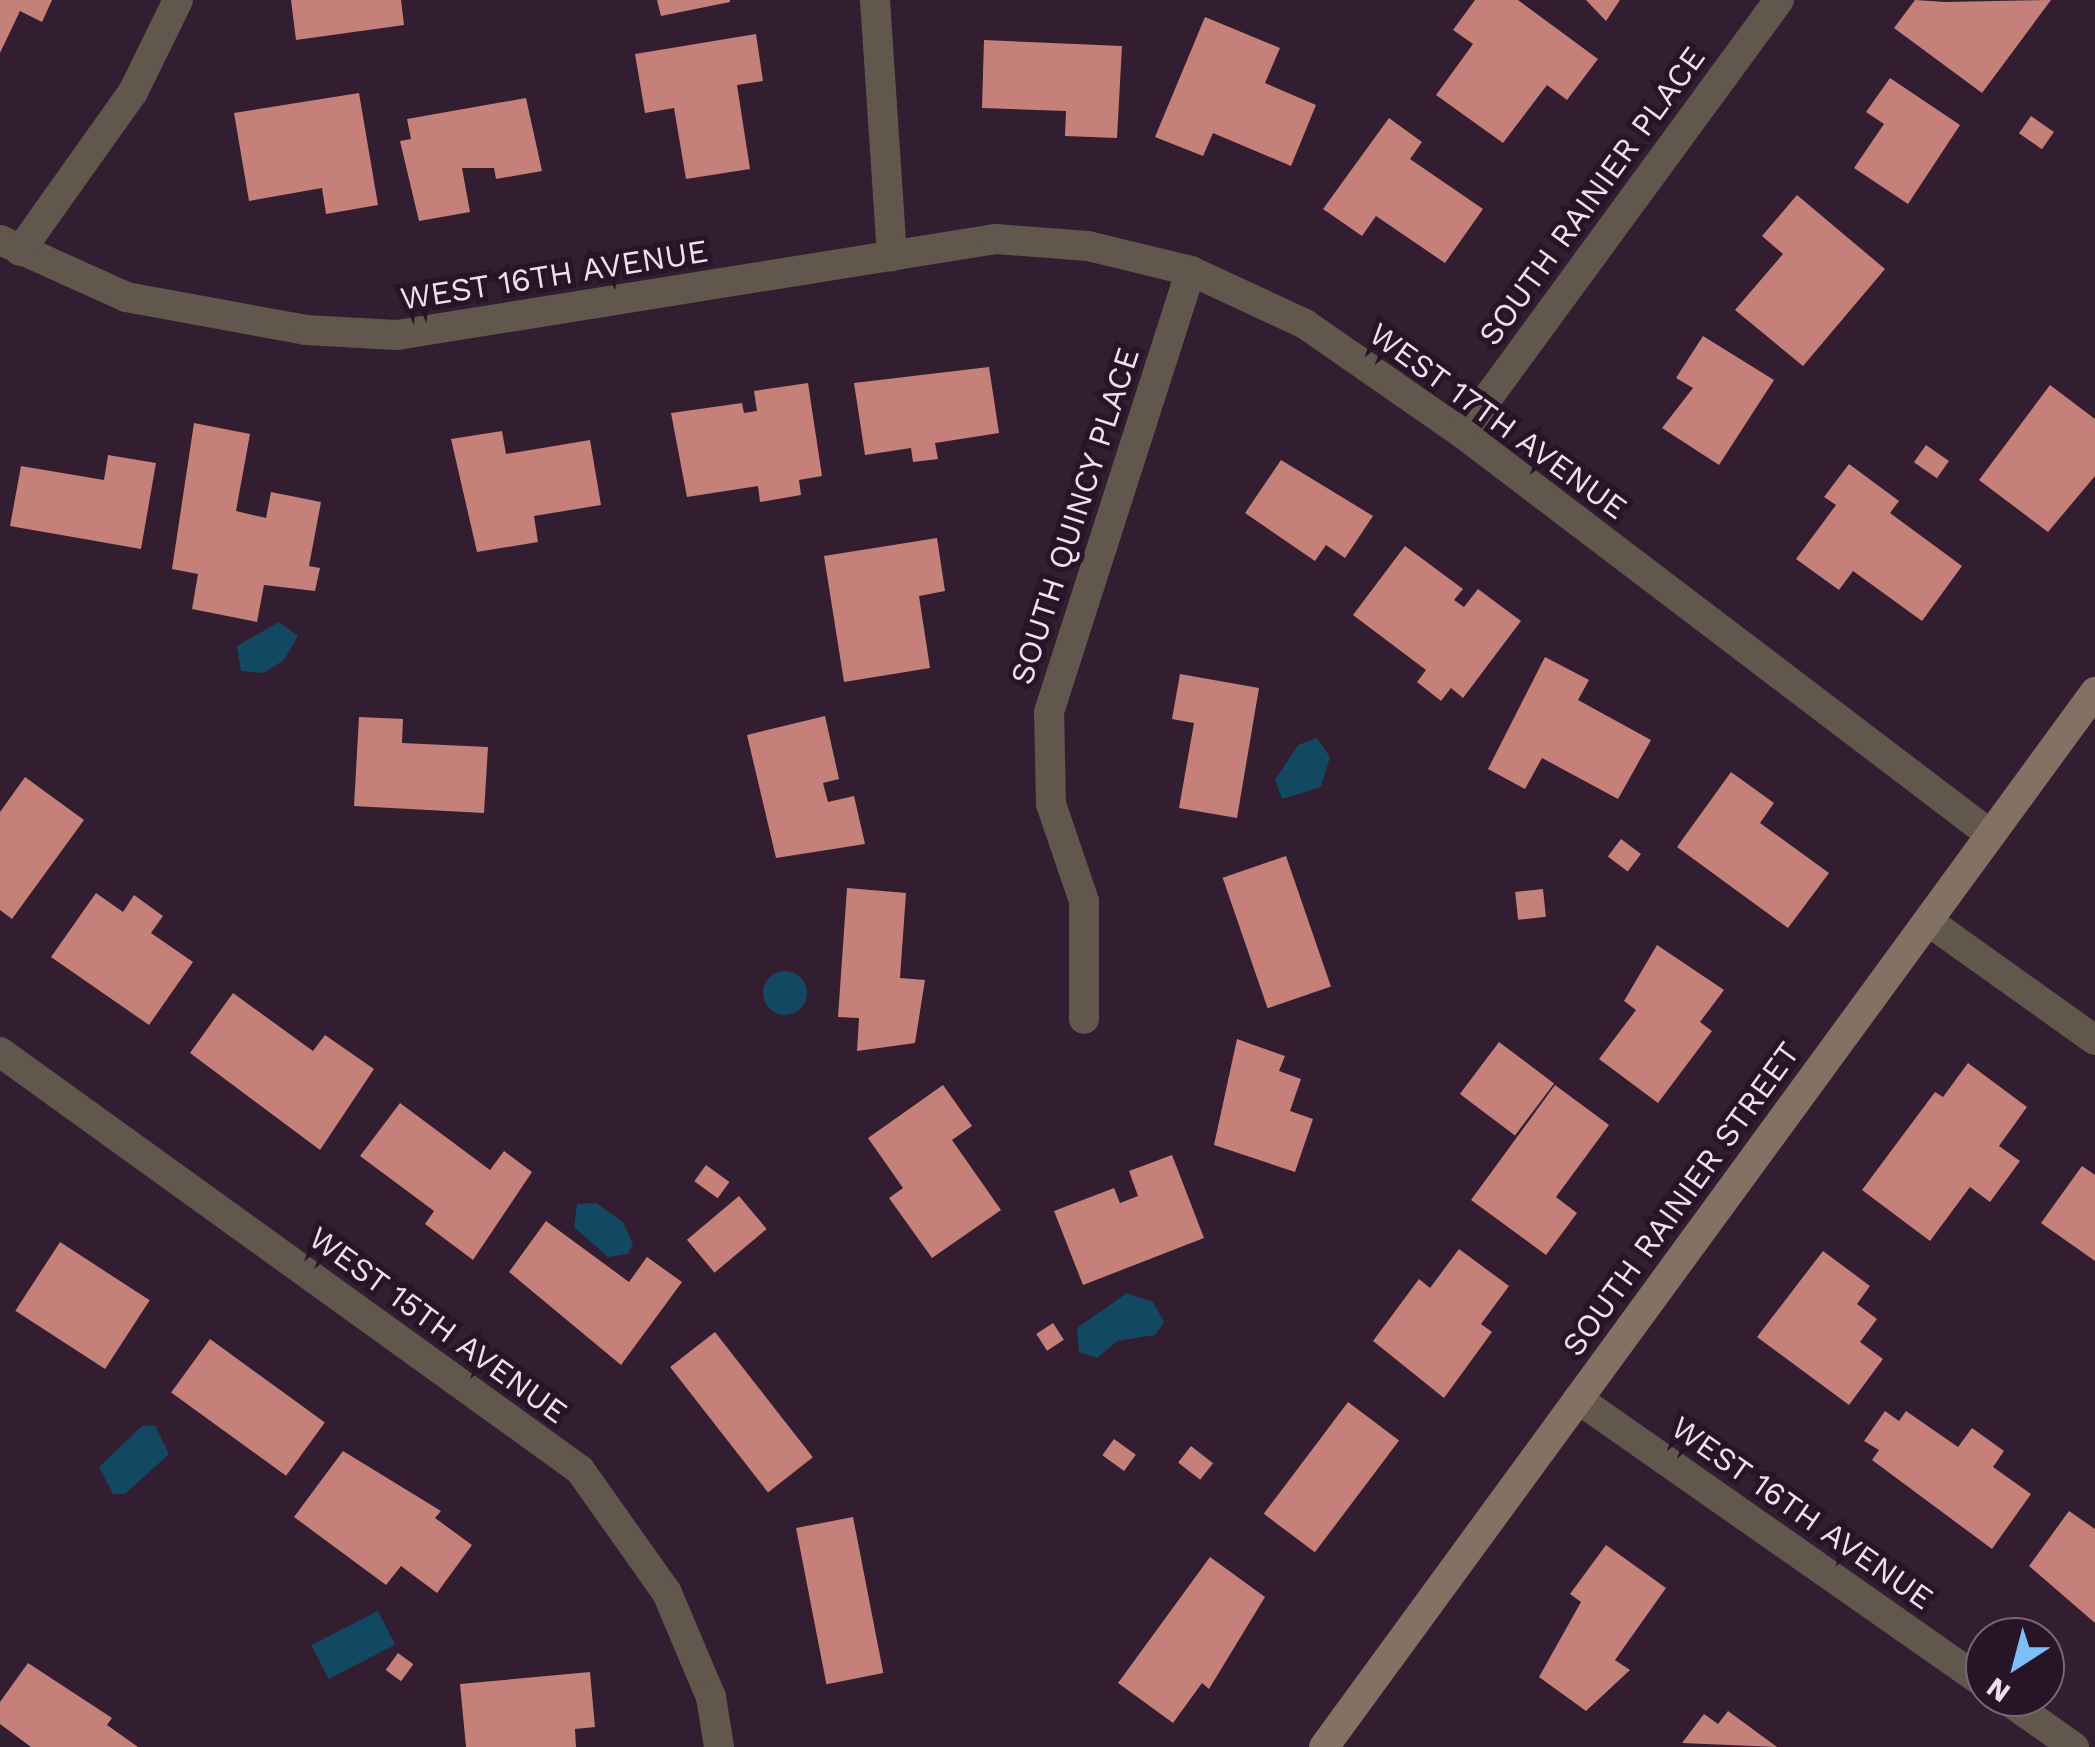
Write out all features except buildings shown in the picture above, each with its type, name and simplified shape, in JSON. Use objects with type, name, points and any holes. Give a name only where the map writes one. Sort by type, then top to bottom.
[{"type":"street","points":[[10,245],[134,92],[178,0]]},
{"type":"street","points":[[875,0],[892,256]]},
{"type":"street","name":"SOUTH RAINIER PLACE","points":[[1462,433],[1779,0]]},
{"type":"street","name":"WEST 17TH AVENUE","points":[[892,256],[996,239],[1088,246],[1191,271],[1305,324],[1462,433],[1991,834]]},
{"type":"street","name":"WEST 16TH AVENUE","points":[[10,245],[126,297],[304,330],[397,336],[892,256]]},
{"type":"street","name":"SOUTH QUINCY PLACE","points":[[1084,1019],[1084,901],[1052,804],[1049,712],[1191,271]]},
{"type":"street","name":"SOUTH RAINIER STREET","points":[[1324,1747],[2095,692]]},
{"type":"street","points":[[1928,921],[2095,1040]]},
{"type":"street","name":"WEST 15TH AVENUE","points":[[0,1052],[580,1470],[668,1594],[710,1697],[719,1747]]},
{"type":"street","name":"WEST 16TH AVENUE","points":[[1578,1399],[1965,1670]]},
{"type":"street","points":[[2031,1717],[2074,1747]]},
{"type":"water","points":[[279,622],[298,636],[284,660],[264,673],[241,671],[237,646]]},
{"type":"water","points":[[1317,738],[1330,757],[1321,787],[1282,799],[1275,780],[1298,745]]},
{"type":"water","points":[[785,971],[801,977],[807,993],[801,1009],[785,1015],[769,1009],[763,993],[769,977]]},
{"type":"water","points":[[596,1203],[623,1222],[633,1244],[628,1254],[608,1257],[574,1227],[577,1204]]},
{"type":"water","points":[[1127,1293],[1153,1302],[1164,1322],[1155,1335],[1117,1341],[1097,1358],[1079,1352],[1077,1328]]},
{"type":"water","points":[[155,1425],[169,1454],[125,1494],[113,1494],[99,1467],[142,1426]]},
{"type":"water","points":[[378,1611],[395,1645],[328,1679],[311,1645]]}]
